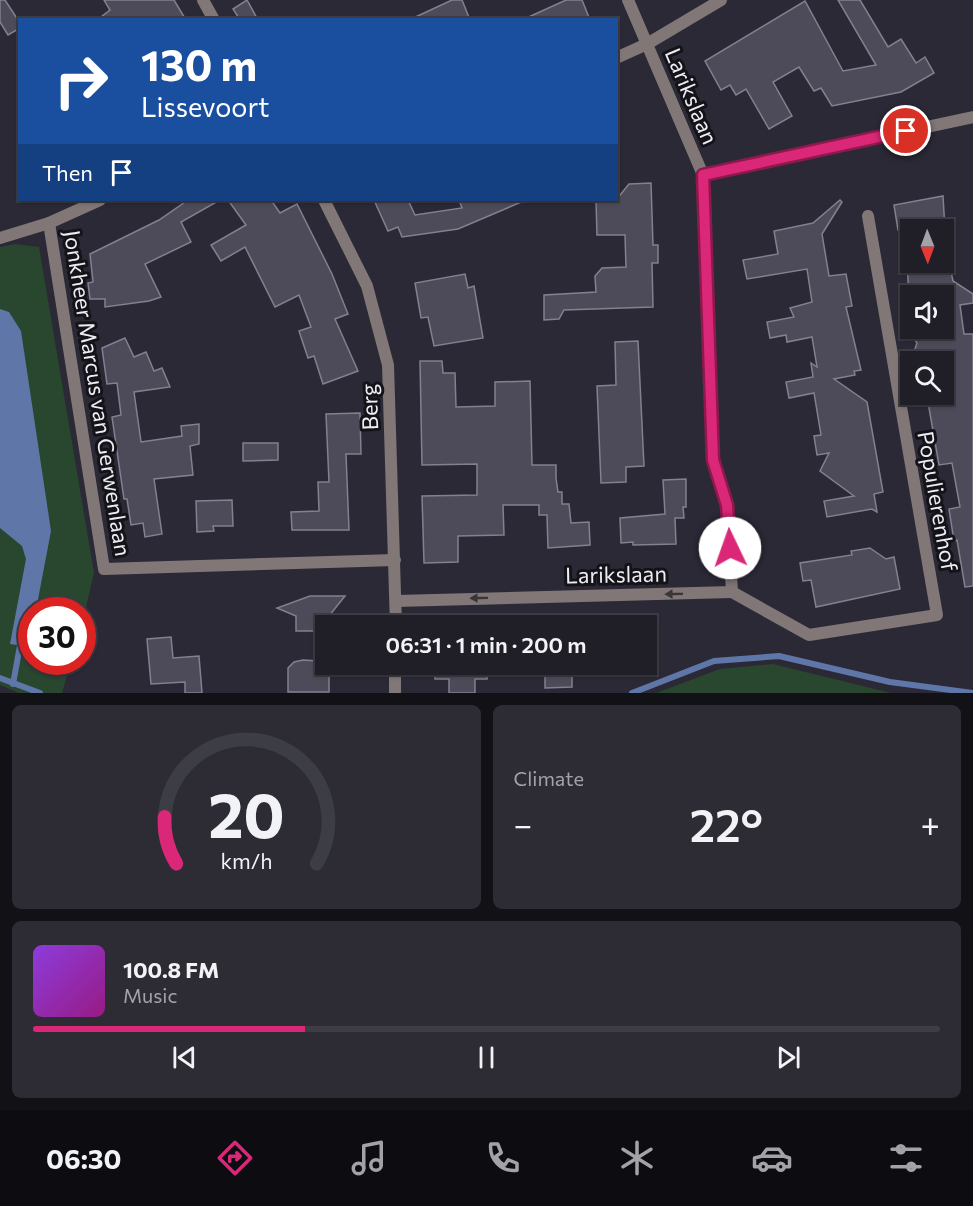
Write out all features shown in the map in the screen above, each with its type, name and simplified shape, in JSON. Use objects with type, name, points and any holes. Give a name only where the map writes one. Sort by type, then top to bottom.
[{"type":"street","points":[[203,0],[213,18]]},
{"type":"street","name":"Larikslaan","points":[[396,601],[732,592],[727,505],[713,460],[703,175],[628,0]]},
{"type":"street","points":[[618,57],[647,44],[721,0]]},
{"type":"street","points":[[703,175],[973,117]]},
{"type":"street","points":[[0,238],[49,224],[98,201]]},
{"type":"street","name":"Berg","points":[[324,201],[367,286],[388,365],[396,615]]},
{"type":"street","name":"Populierenhof","points":[[732,592],[809,635],[937,615],[868,216]]},
{"type":"street","name":"Jonkheer Marcus van Gerwenlaan","points":[[49,224],[104,569],[395,560]]},
{"type":"street","points":[[395,675],[395,693]]},
{"type":"green space","points":[[15,244],[39,247],[94,573],[88,597],[18,597],[18,675],[67,675],[62,693],[19,693],[0,685],[0,247]]},
{"type":"green space","points":[[773,664],[891,693],[656,693],[720,669]]},
{"type":"water","points":[[0,309],[9,312],[21,331],[51,531],[38,597],[19,597],[26,559],[22,546],[0,528]]},
{"type":"water","points":[[18,602],[18,645],[10,644]]},
{"type":"building","points":[[0,0],[5,0],[18,20],[18,29],[8,35],[0,22]]},
{"type":"building","points":[[104,0],[174,0],[185,18],[100,18],[110,10]]},
{"type":"building","points":[[247,0],[257,18],[239,18],[233,9]]},
{"type":"building","points":[[452,0],[462,0],[469,18],[413,18]]},
{"type":"building","points":[[566,0],[582,0],[589,18],[526,18]]},
{"type":"building","points":[[838,0],[860,0],[888,47],[901,39],[916,63],[925,57],[934,73],[901,92],[832,106],[821,88],[814,91],[799,67],[773,82],[792,116],[769,129],[746,89],[736,95],[730,85],[721,90],[705,61],[805,1],[843,71],[876,65]]},
{"type":"building","points":[[651,183],[653,245],[658,245],[658,263],[652,263],[653,307],[564,310],[559,319],[544,320],[544,295],[596,292],[595,276],[602,268],[626,267],[625,235],[597,235],[596,201],[618,201],[618,198],[629,184]]},
{"type":"building","points":[[943,196],[944,219],[900,219],[900,230],[898,230],[894,205]]},
{"type":"building","points":[[840,200],[842,202],[822,234],[829,276],[846,274],[852,306],[846,307],[861,370],[854,371],[855,375],[834,379],[867,402],[883,492],[874,494],[877,512],[872,509],[827,517],[824,501],[854,496],[820,471],[829,453],[817,455],[814,436],[821,435],[814,393],[789,398],[786,382],[813,377],[811,363],[817,367],[812,337],[787,342],[786,335],[770,338],[767,322],[794,317],[790,308],[812,302],[807,269],[747,279],[743,260],[778,254],[774,231],[813,223]]},
{"type":"building","points":[[187,201],[218,201],[181,222],[191,242],[145,264],[161,297],[149,301],[105,307],[105,299],[90,299],[88,283],[93,282],[90,254],[159,220]]},
{"type":"building","points":[[229,201],[272,201],[280,213],[297,204],[332,274],[348,314],[335,319],[358,371],[323,384],[314,356],[308,358],[299,331],[311,327],[299,295],[275,307],[245,247],[221,261],[211,245],[246,225]]},
{"type":"building","points":[[374,201],[408,201],[415,215],[462,208],[459,201],[524,201],[458,229],[402,237],[398,227],[388,231]]},
{"type":"building","points":[[908,273],[951,273],[953,281],[973,294],[973,303],[960,305],[964,334],[973,334],[973,586],[965,587],[957,540],[954,541],[949,509],[960,507],[952,463],[939,465],[929,408],[929,405],[954,405],[954,351],[914,351],[917,343],[914,339],[954,339],[954,285],[908,285]]},
{"type":"building","points":[[465,274],[468,288],[474,286],[483,338],[434,346],[428,317],[421,318],[415,283]]},
{"type":"building","points":[[125,338],[134,357],[146,352],[154,371],[162,368],[170,387],[134,392],[141,442],[182,436],[181,426],[199,424],[199,444],[190,446],[193,475],[154,479],[162,534],[145,537],[143,523],[131,525],[127,499],[124,499],[112,417],[121,415],[117,383],[107,384],[102,348]]},
{"type":"building","points":[[638,341],[644,466],[626,467],[626,482],[601,483],[597,386],[616,385],[615,342]]},
{"type":"building","points":[[420,361],[442,361],[443,373],[455,373],[456,407],[495,406],[495,382],[530,381],[532,465],[556,465],[558,492],[562,492],[562,504],[569,504],[571,523],[589,522],[590,545],[548,548],[547,515],[539,515],[539,505],[503,505],[504,535],[458,536],[458,562],[424,563],[422,496],[477,495],[477,464],[422,465]]},
{"type":"building","points":[[360,413],[361,454],[346,454],[349,530],[292,530],[291,512],[319,511],[318,482],[329,482],[326,414]]},
{"type":"building","points":[[243,443],[278,443],[278,460],[243,461]]},
{"type":"building","points":[[686,479],[684,518],[675,518],[676,544],[621,543],[620,518],[665,514],[663,480]]},
{"type":"building","points":[[232,500],[233,526],[213,526],[214,531],[197,532],[196,501]]},
{"type":"building","points":[[870,548],[886,559],[894,557],[900,589],[816,607],[811,580],[803,581],[800,563],[852,555],[851,551]]},
{"type":"building","points":[[310,596],[345,596],[330,615],[314,616],[314,631],[296,631],[296,616],[277,608]]},
{"type":"building","points":[[171,637],[173,658],[199,656],[202,693],[185,693],[185,682],[151,684],[147,639]]},
{"type":"building","points":[[315,661],[315,675],[329,675],[329,692],[288,692],[288,668],[294,662]]},
{"type":"building","points":[[435,675],[487,675],[487,679],[475,679],[475,693],[449,693],[449,679],[435,679]]},
{"type":"building","points":[[545,675],[572,675],[572,687],[545,688]]},
{"type":"waterway","points":[[13,684],[18,656]]},
{"type":"waterway","points":[[632,693],[714,661],[779,656],[890,682],[973,693]]},
{"type":"waterway","points":[[0,678],[40,693]]},
{"type":"route","points":[[730,548],[727,505],[713,460],[703,175],[906,131]]}]
